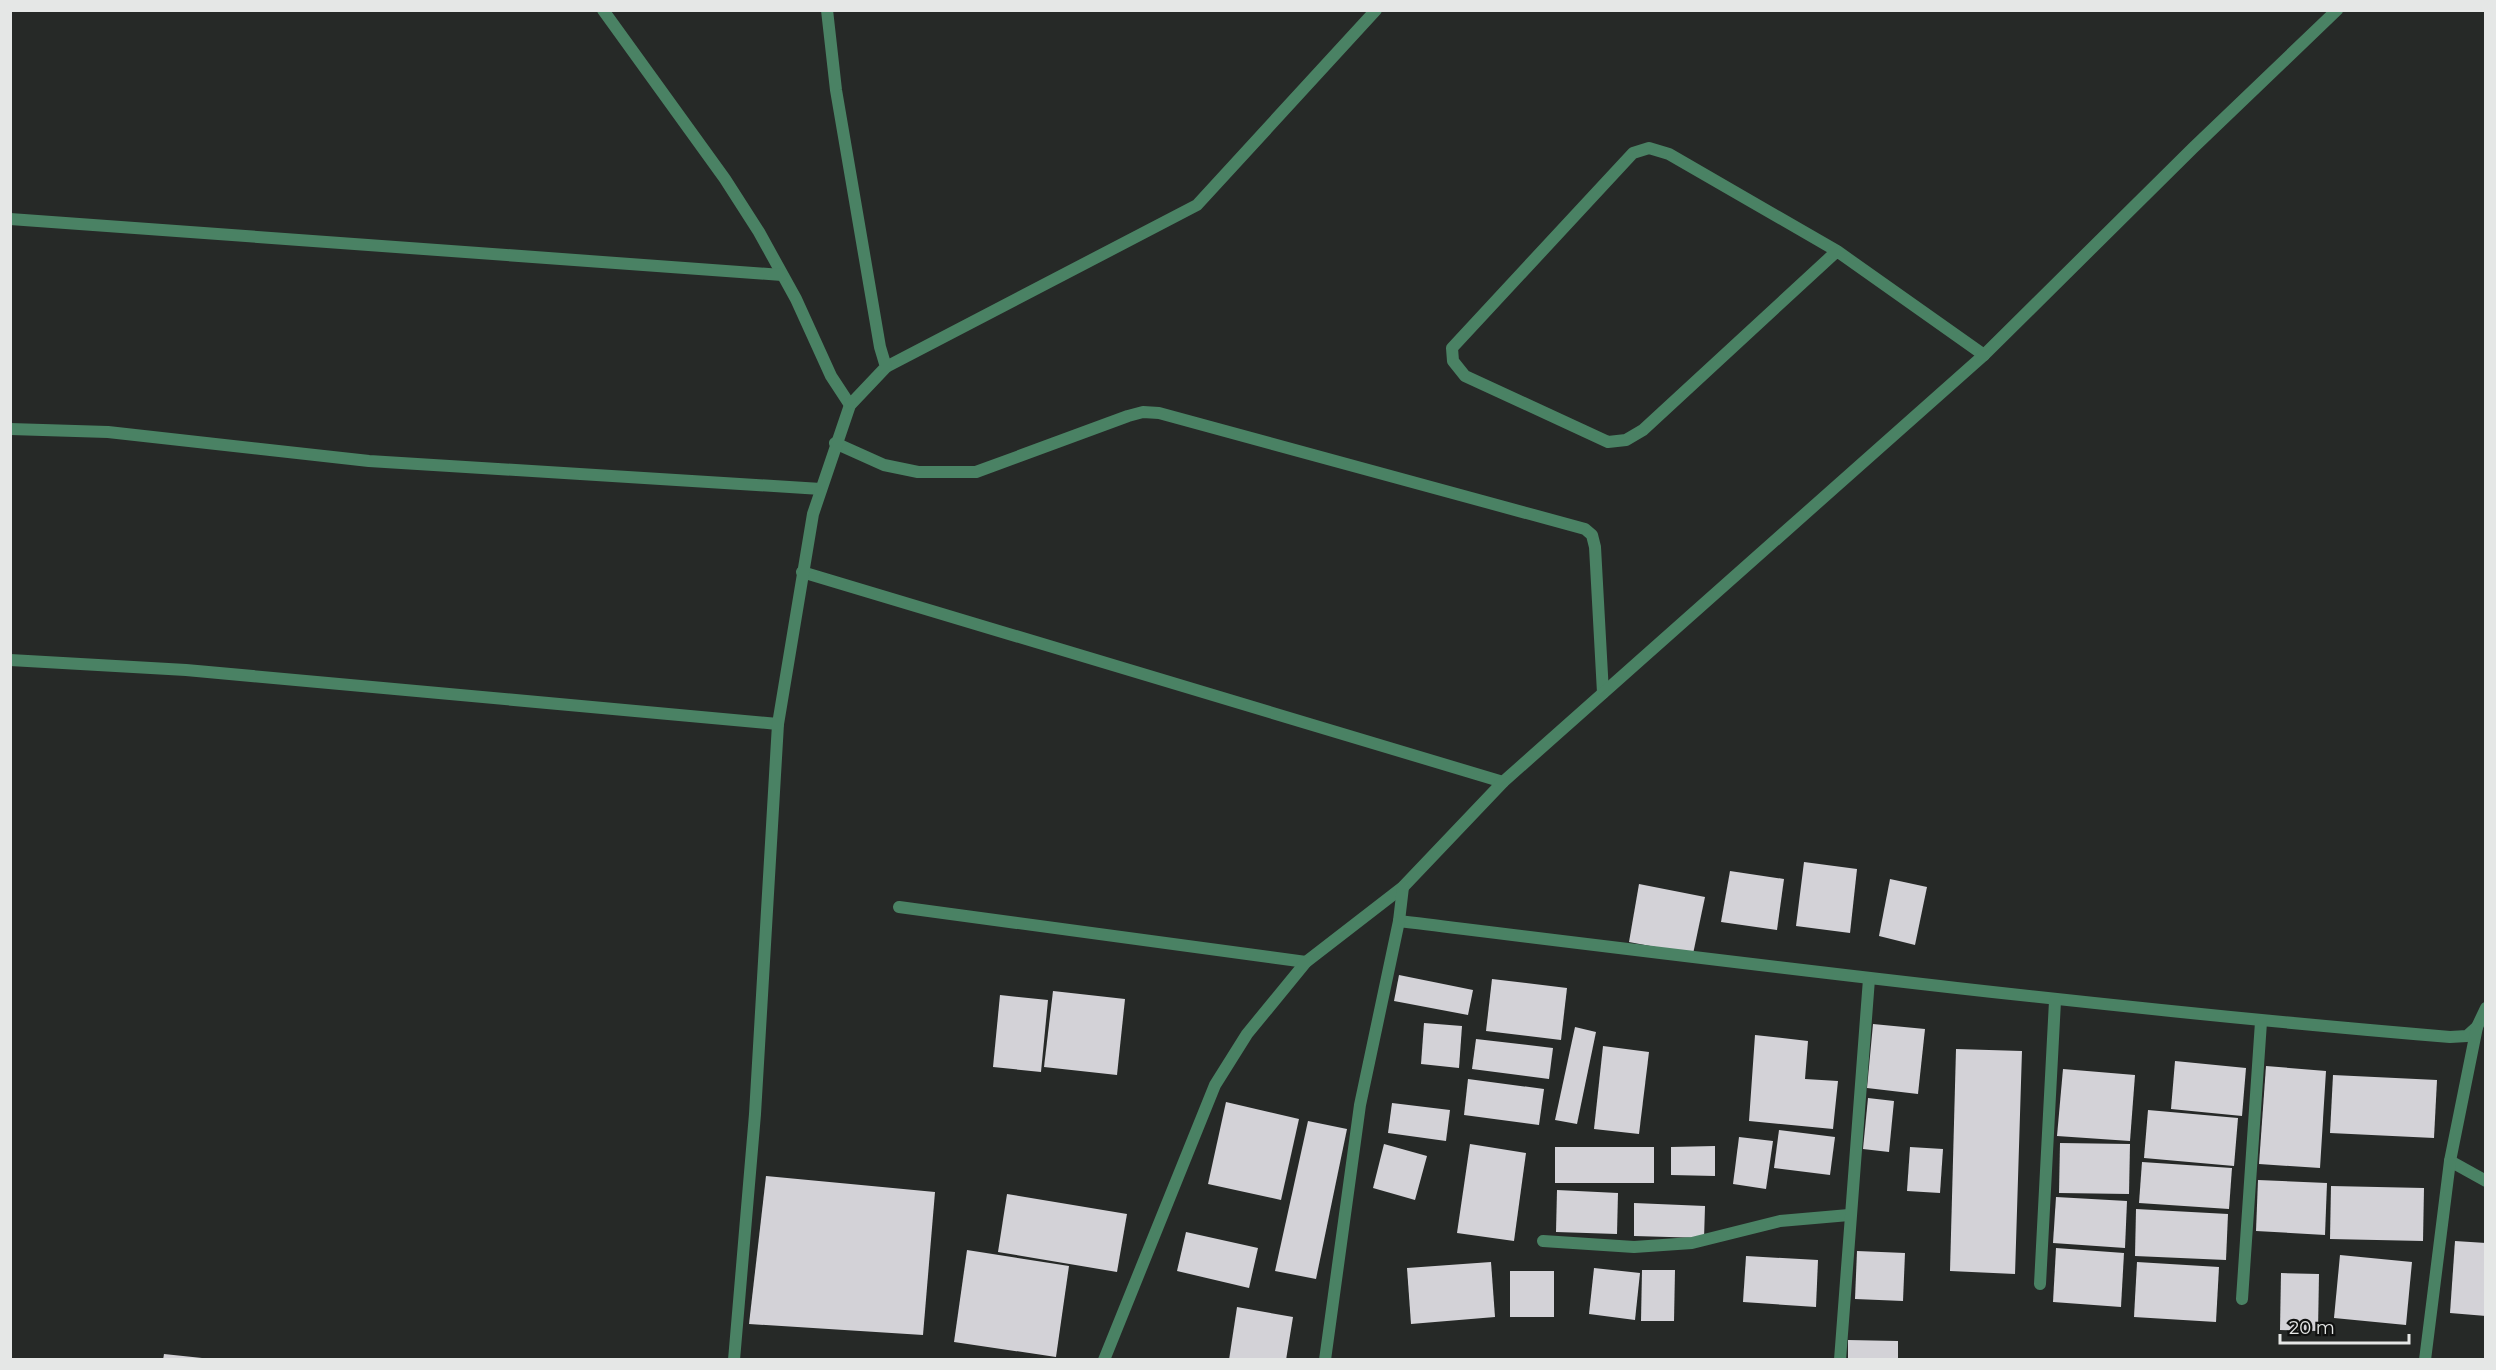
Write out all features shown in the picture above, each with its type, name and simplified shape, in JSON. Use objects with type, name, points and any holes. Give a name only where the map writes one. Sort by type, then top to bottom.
[{"type":"street","points":[[603,10],[725,179],[796,299],[831,376],[850,405]]},
{"type":"street","points":[[828,10],[836,90],[880,347],[886,367]]},
{"type":"street","points":[[734,1359],[756,1090],[778,724],[801,572],[813,514],[835,443],[850,405],[886,367],[1197,205],[1377,10]]},
{"type":"street","points":[[1104,1359],[1215,1085],[1247,1034],[1306,962],[1403,887],[1503,782],[1984,355],[2185,156],[2337,10]]},
{"type":"street","points":[[1837,250],[1643,430],[1626,440],[1608,442],[1465,376],[1453,361],[1452,348],[1459,339],[1633,153],[1649,148],[1668,154],[1837,250],[1984,355]]},
{"type":"street","points":[[10,219],[782,275]]},
{"type":"street","points":[[835,443],[855,454],[884,465],[918,472],[976,472],[1128,416],[1143,412],[1159,413],[1585,529],[1592,535],[1595,547],[1603,693]]},
{"type":"street","points":[[10,429],[108,432],[369,461],[821,489]]},
{"type":"street","points":[[801,572],[1503,782]]},
{"type":"street","points":[[10,660],[186,670],[778,724]]},
{"type":"street","points":[[1325,1359],[1360,1105],[1399,921],[1403,887]]},
{"type":"street","points":[[899,907],[1306,962]]},
{"type":"street","points":[[1399,921],[2055,1001],[2261,1022],[2450,1037],[2467,1036],[2477,1027]]},
{"type":"street","points":[[1840,1359],[1849,1215],[1869,979]]},
{"type":"street","points":[[2040,1284],[2055,1001]]},
{"type":"street","points":[[2425,1359],[2450,1161],[2477,1027],[2486,1008]]},
{"type":"street","points":[[2242,1299],[2261,1022]]},
{"type":"street","points":[[2450,1161],[2486,1181]]},
{"type":"street","points":[[1543,1241],[1634,1247],[1692,1243],[1780,1221],[1849,1215]]},
{"type":"building","points":[[1804,862],[1857,869],[1850,933],[1796,926]]},
{"type":"building","points":[[1730,871],[1784,879],[1777,930],[1721,922]]},
{"type":"building","points":[[1890,879],[1927,887],[1915,945],[1879,936]]},
{"type":"building","points":[[1639,884],[1705,897],[1693,954],[1629,942]]},
{"type":"building","points":[[1399,975],[1473,990],[1468,1015],[1394,1001]]},
{"type":"building","points":[[1492,979],[1567,988],[1561,1040],[1486,1031]]},
{"type":"building","points":[[1053,991],[1125,999],[1117,1075],[1044,1067]]},
{"type":"building","points":[[1000,995],[1048,1000],[1041,1072],[993,1067]]},
{"type":"building","points":[[1424,1023],[1462,1026],[1459,1068],[1421,1064]]},
{"type":"building","points":[[1873,1024],[1925,1029],[1918,1094],[1867,1088]]},
{"type":"building","points":[[1575,1027],[1596,1032],[1577,1124],[1555,1120]]},
{"type":"building","points":[[1755,1035],[1808,1041],[1805,1079],[1838,1081],[1833,1129],[1749,1121]]},
{"type":"building","points":[[1476,1039],[1553,1048],[1549,1079],[1472,1069]]},
{"type":"building","points":[[1603,1046],[1649,1052],[1639,1134],[1594,1129]]},
{"type":"building","points":[[1956,1049],[2022,1051],[2015,1274],[1950,1271]]},
{"type":"building","points":[[2175,1061],[2246,1068],[2242,1116],[2171,1109]]},
{"type":"building","points":[[2266,1066],[2326,1071],[2320,1168],[2259,1164]]},
{"type":"building","points":[[2063,1069],[2135,1075],[2130,1141],[2057,1136]]},
{"type":"building","points":[[2333,1075],[2437,1080],[2434,1138],[2330,1133]]},
{"type":"building","points":[[1468,1079],[1544,1089],[1539,1125],[1464,1115]]},
{"type":"building","points":[[1868,1098],[1894,1101],[1889,1152],[1863,1149]]},
{"type":"building","points":[[1226,1102],[1299,1119],[1281,1200],[1208,1184]]},
{"type":"building","points":[[1392,1103],[1450,1110],[1446,1141],[1388,1133]]},
{"type":"building","points":[[2148,1110],[2238,1118],[2234,1166],[2144,1158]]},
{"type":"building","points":[[1308,1121],[1347,1129],[1316,1279],[1275,1271]]},
{"type":"building","points":[[1779,1130],[1835,1137],[1830,1175],[1774,1168]]},
{"type":"building","points":[[1739,1137],[1773,1141],[1766,1189],[1733,1184]]},
{"type":"building","points":[[2060,1143],[2130,1144],[2129,1194],[2059,1193]]},
{"type":"building","points":[[1384,1144],[1427,1156],[1415,1200],[1373,1188]]},
{"type":"building","points":[[1470,1144],[1526,1153],[1514,1241],[1457,1233]]},
{"type":"building","points":[[1715,1146],[1715,1176],[1671,1175],[1671,1147]]},
{"type":"building","points":[[1555,1147],[1654,1147],[1654,1183],[1555,1183]]},
{"type":"building","points":[[1910,1147],[1943,1149],[1940,1193],[1907,1191]]},
{"type":"building","points":[[2142,1162],[2232,1168],[2229,1209],[2139,1203]]},
{"type":"building","points":[[766,1176],[935,1192],[923,1335],[749,1324]]},
{"type":"building","points":[[2258,1180],[2327,1183],[2325,1235],[2256,1231]]},
{"type":"building","points":[[2331,1186],[2424,1188],[2423,1241],[2330,1239]]},
{"type":"building","points":[[1557,1190],[1618,1193],[1617,1234],[1556,1232]]},
{"type":"building","points":[[1007,1194],[1127,1214],[1117,1272],[998,1252]]},
{"type":"building","points":[[2056,1197],[2127,1201],[2125,1248],[2053,1243]]},
{"type":"building","points":[[1634,1203],[1705,1206],[1704,1238],[1634,1236]]},
{"type":"building","points":[[2136,1209],[2228,1214],[2226,1260],[2135,1256]]},
{"type":"building","points":[[1186,1232],[1258,1248],[1249,1288],[1177,1271]]},
{"type":"building","points":[[2455,1241],[2486,1243],[2486,1316],[2450,1313]]},
{"type":"building","points":[[2056,1248],[2124,1253],[2121,1307],[2053,1302]]},
{"type":"building","points":[[967,1250],[1069,1266],[1056,1357],[954,1342]]},
{"type":"building","points":[[1857,1251],[1905,1253],[1903,1301],[1855,1299]]},
{"type":"building","points":[[2340,1255],[2412,1262],[2406,1325],[2334,1318]]},
{"type":"building","points":[[1746,1256],[1818,1260],[1816,1307],[1743,1302]]},
{"type":"building","points":[[1491,1262],[1495,1317],[1411,1324],[1407,1268]]},
{"type":"building","points":[[2137,1262],[2219,1267],[2216,1322],[2134,1317]]},
{"type":"building","points":[[1594,1268],[1640,1273],[1635,1320],[1589,1314]]},
{"type":"building","points":[[1642,1270],[1675,1270],[1674,1321],[1641,1321]]},
{"type":"building","points":[[1510,1271],[1554,1271],[1554,1317],[1510,1317]]},
{"type":"building","points":[[2281,1273],[2319,1274],[2318,1331],[2280,1330]]},
{"type":"building","points":[[1237,1307],[1293,1317],[1286,1360],[1229,1360]]},
{"type":"building","points":[[1848,1340],[1898,1341],[1898,1360],[1848,1360]]},
{"type":"building","points":[[164,1354],[202,1358],[202,1360],[163,1360]]}]
